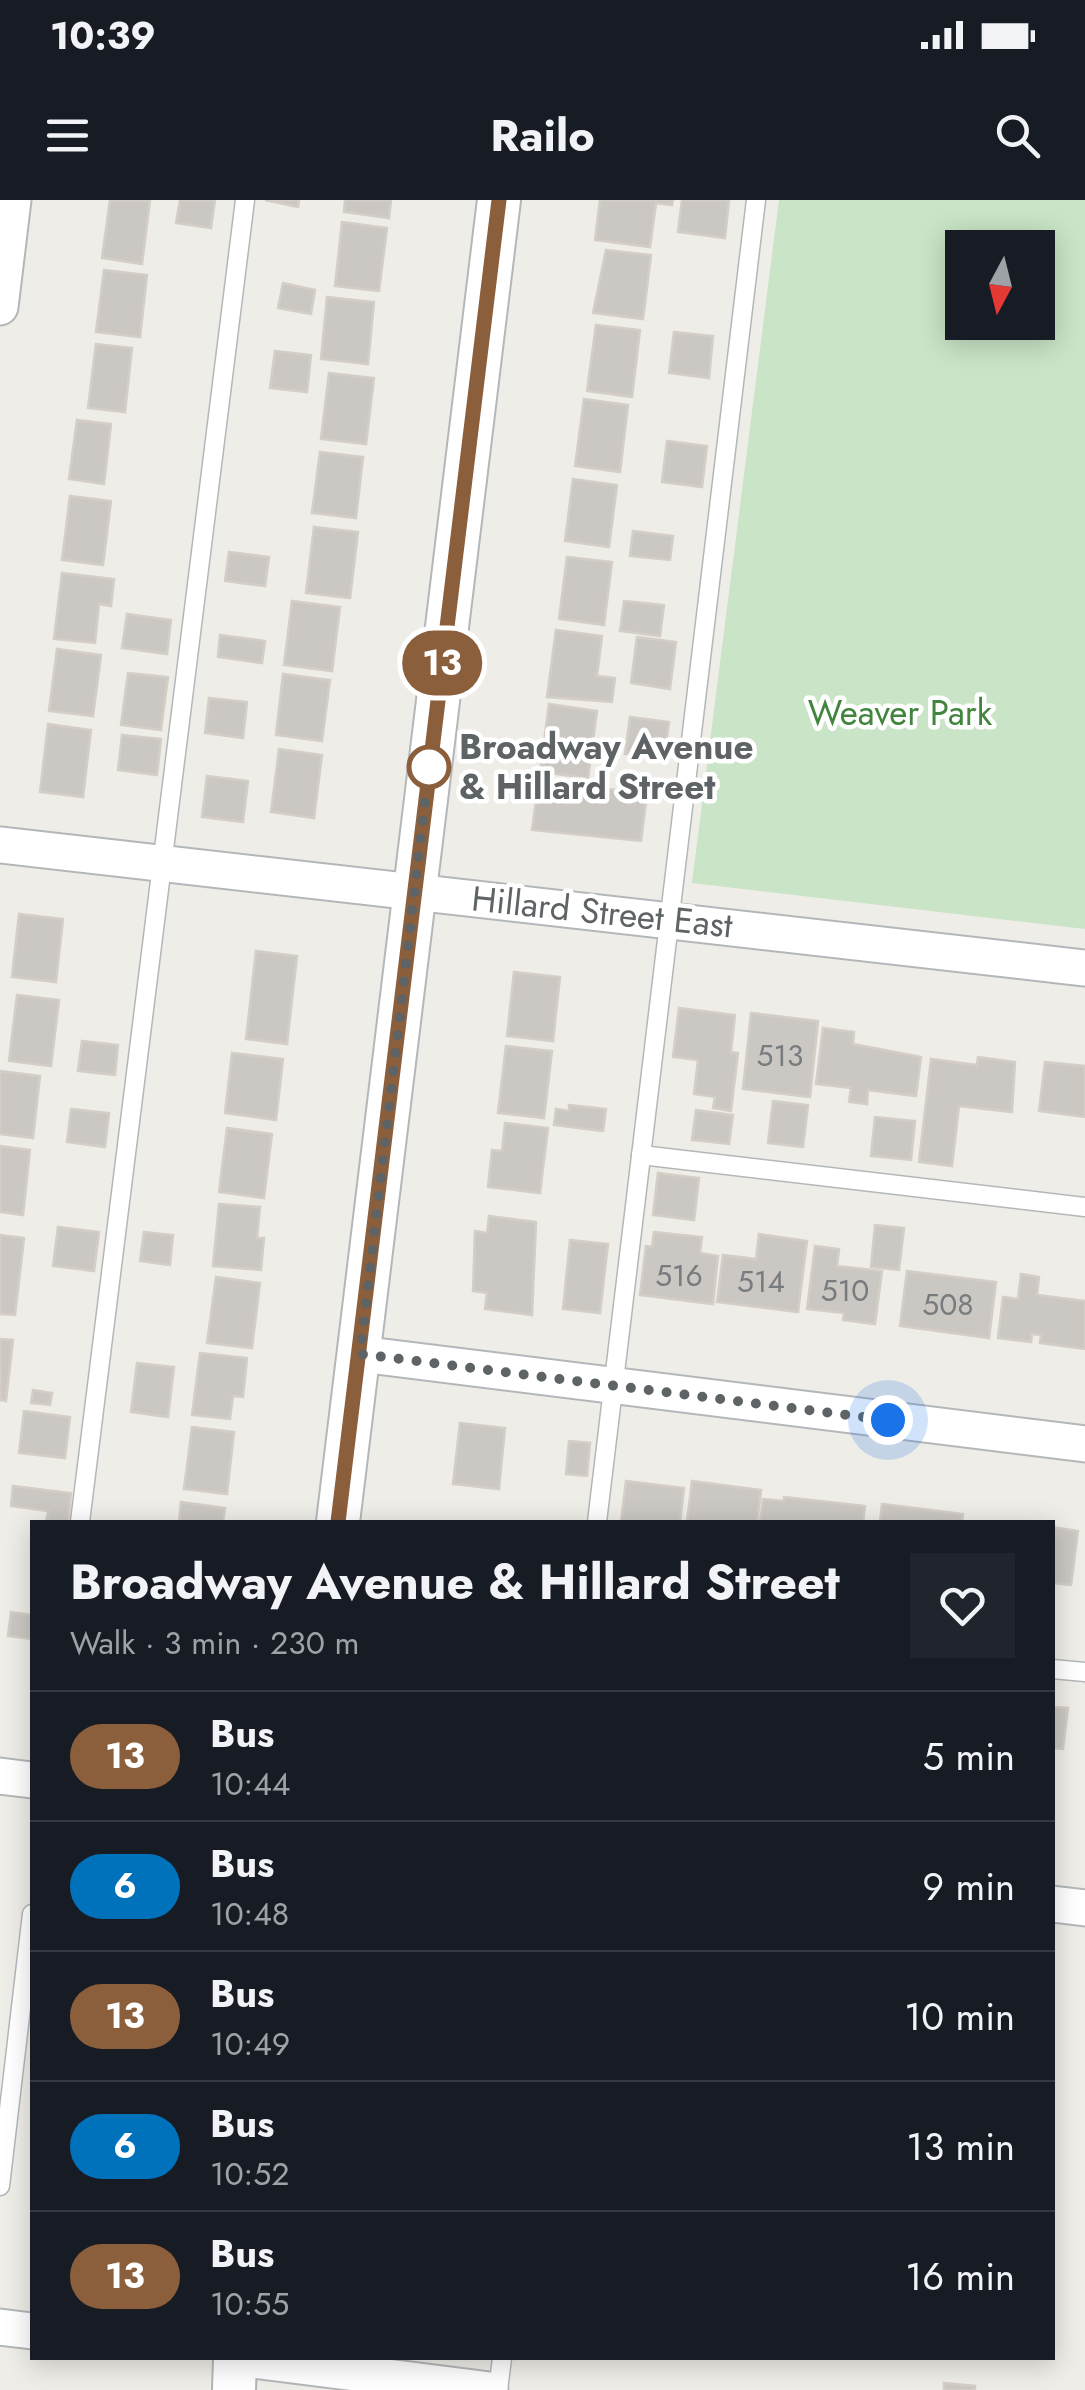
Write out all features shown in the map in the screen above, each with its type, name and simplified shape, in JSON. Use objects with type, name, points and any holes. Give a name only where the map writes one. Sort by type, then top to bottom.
[{"type":"street","points":[[0,307],[13,200]]},
{"type":"street","points":[[338,1520],[498,200]]},
{"type":"street","name":"Hillard Street East","points":[[0,845],[1085,968]]},
{"type":"street","points":[[360,1354],[1085,1444]]},
{"type":"street","points":[[0,1776],[30,1780]]},
{"type":"street","points":[[1055,1904],[1085,1908]]},
{"type":"street","points":[[0,2327],[30,2331]]},
{"type":"street","points":[[234,2390],[237,2360]]},
{"type":"street","points":[[253,2360],[490,2390]]},
{"type":"lane","points":[[80,1520],[244,200]]},
{"type":"lane","points":[[597,1520],[756,200]]},
{"type":"lane","points":[[640,1155],[1085,1208]]},
{"type":"lane","points":[[1055,1668],[1085,1672]]},
{"type":"lane","points":[[0,2186],[30,1931]]},
{"type":"lane","points":[[498,2390],[502,2360]]},
{"type":"green space","name":"Weaver Park","points":[[779,200],[1085,200],[1085,929],[692,883]]},
{"type":"building","points":[[110,200],[150,200],[142,264],[102,258]]},
{"type":"building","points":[[180,200],[215,200],[211,228],[176,223]]},
{"type":"building","points":[[265,200],[299,200],[298,207]]},
{"type":"building","points":[[345,200],[391,200],[389,218],[344,212]]},
{"type":"building","points":[[600,200],[673,200],[672,205],[656,203],[650,247],[595,240]]},
{"type":"building","points":[[682,200],[729,200],[725,238],[678,232]]},
{"type":"building","points":[[342,222],[387,228],[379,291],[335,286]]},
{"type":"building","points":[[606,250],[651,255],[643,319],[593,313]]},
{"type":"building","points":[[104,270],[147,275],[140,337],[96,332]]},
{"type":"building","points":[[283,283],[315,290],[311,314],[278,308]]},
{"type":"building","points":[[327,297],[374,302],[368,364],[321,359]]},
{"type":"building","points":[[596,325],[640,330],[632,397],[587,391]]},
{"type":"building","points":[[674,332],[713,336],[709,378],[669,373]]},
{"type":"building","points":[[96,344],[132,348],[125,412],[88,408]]},
{"type":"building","points":[[275,351],[311,355],[307,392],[270,388]]},
{"type":"building","points":[[329,373],[374,378],[366,444],[321,439]]},
{"type":"building","points":[[584,399],[628,405],[620,472],[575,466]]},
{"type":"building","points":[[77,420],[111,424],[104,484],[69,479]]},
{"type":"building","points":[[667,441],[707,446],[702,487],[662,482]]},
{"type":"building","points":[[320,452],[363,457],[356,518],[312,513]]},
{"type":"building","points":[[573,479],[617,485],[609,547],[565,541]]},
{"type":"building","points":[[70,496],[111,501],[103,565],[62,560]]},
{"type":"building","points":[[314,527],[358,532],[350,598],[306,593]]},
{"type":"building","points":[[633,531],[673,536],[670,560],[630,556]]},
{"type":"building","points":[[229,552],[269,557],[265,586],[225,581]]},
{"type":"building","points":[[567,557],[612,562],[604,625],[559,619]]},
{"type":"building","points":[[62,573],[114,579],[111,606],[99,604],[95,643],[54,639]]},
{"type":"building","points":[[292,601],[340,607],[332,671],[284,665]]},
{"type":"building","points":[[624,601],[664,605],[660,636],[620,631]]},
{"type":"building","points":[[127,614],[171,620],[167,654],[122,648]]},
{"type":"building","points":[[556,630],[602,636],[597,676],[615,678],[612,702],[547,697]]},
{"type":"building","points":[[220,635],[265,641],[262,663],[218,657]]},
{"type":"building","points":[[637,637],[676,642],[670,689],[631,683]]},
{"type":"building","points":[[57,649],[101,655],[93,716],[49,711]]},
{"type":"building","points":[[128,673],[168,677],[161,730],[121,725]]},
{"type":"building","points":[[283,674],[330,680],[322,741],[276,735]]},
{"type":"building","points":[[209,698],[247,702],[243,738],[205,733]]},
{"type":"building","points":[[549,704],[597,711],[588,778],[540,772]]},
{"type":"building","points":[[630,717],[669,722],[664,759],[625,754]]},
{"type":"building","points":[[48,724],[91,730],[83,797],[40,792]]},
{"type":"building","points":[[122,735],[161,739],[157,775],[118,770]]},
{"type":"building","points":[[279,749],[322,755],[314,818],[271,812]]},
{"type":"building","points":[[207,776],[248,781],[243,822],[202,817]]},
{"type":"building","points":[[539,780],[647,794],[641,841],[532,830]]},
{"type":"building","points":[[19,914],[63,919],[56,982],[12,977]]},
{"type":"building","points":[[256,951],[297,956],[287,1044],[246,1039]]},
{"type":"building","points":[[514,972],[560,977],[553,1041],[507,1036]]},
{"type":"building","points":[[17,995],[59,1000],[51,1066],[9,1061]]},
{"type":"building","points":[[679,1008],[735,1015],[731,1052],[738,1053],[731,1111],[713,1108],[715,1097],[694,1094],[698,1060],[673,1057]]},
{"type":"building","points":[[751,1013],[818,1021],[810,1097],[743,1089]]},
{"type":"building","points":[[823,1028],[854,1032],[853,1044],[921,1057],[916,1096],[868,1090],[867,1104],[849,1102],[851,1088],[816,1084]]},
{"type":"building","points":[[82,1041],[118,1045],[115,1075],[78,1071]]},
{"type":"building","points":[[506,1046],[552,1051],[544,1118],[498,1113]]},
{"type":"building","points":[[232,1053],[283,1059],[276,1120],[225,1113]]},
{"type":"building","points":[[978,1057],[1015,1062],[1012,1112],[959,1106],[952,1166],[919,1162],[931,1059],[977,1065]]},
{"type":"building","points":[[1045,1062],[1085,1066],[1085,1117],[1039,1111]]},
{"type":"building","points":[[0,1071],[40,1076],[33,1138],[0,1134]]},
{"type":"building","points":[[773,1101],[808,1105],[803,1147],[768,1143]]},
{"type":"building","points":[[569,1105],[606,1109],[603,1131],[554,1125],[556,1109],[569,1111]]},
{"type":"building","points":[[71,1109],[109,1113],[105,1147],[67,1142]]},
{"type":"building","points":[[696,1110],[733,1115],[729,1144],[692,1140]]},
{"type":"building","points":[[875,1117],[915,1121],[911,1160],[871,1156]]},
{"type":"building","points":[[505,1123],[548,1128],[540,1193],[488,1187],[492,1150],[502,1151]]},
{"type":"building","points":[[227,1128],[272,1134],[264,1198],[219,1192]]},
{"type":"building","points":[[0,1146],[30,1150],[23,1215],[0,1212]]},
{"type":"building","points":[[658,1173],[699,1178],[694,1220],[653,1215]]},
{"type":"building","points":[[219,1204],[260,1207],[257,1238],[264,1238],[261,1270],[213,1266]]},
{"type":"building","points":[[489,1216],[536,1222],[532,1315],[485,1309],[487,1293],[473,1291],[475,1231],[487,1233]]},
{"type":"building","points":[[875,1225],[904,1228],[899,1270],[871,1267]]},
{"type":"building","points":[[58,1227],[99,1232],[94,1271],[53,1266]]},
{"type":"building","points":[[144,1232],[173,1235],[170,1265],[140,1261]]},
{"type":"building","points":[[654,1232],[702,1237],[700,1253],[718,1256],[713,1304],[640,1295],[646,1246],[652,1247]]},
{"type":"building","points":[[759,1234],[807,1241],[798,1312],[717,1302],[723,1255],[756,1259]]},
{"type":"building","points":[[0,1235],[24,1238],[15,1315],[0,1314]]},
{"type":"building","points":[[570,1240],[608,1244],[600,1313],[563,1309]]},
{"type":"building","points":[[815,1246],[839,1249],[837,1266],[882,1271],[875,1324],[843,1320],[844,1313],[807,1309]]},
{"type":"building","points":[[907,1271],[996,1282],[989,1338],[900,1326]]},
{"type":"building","points":[[1021,1274],[1039,1277],[1037,1295],[1085,1301],[1085,1349],[1040,1343],[1041,1335],[1032,1334],[1031,1342],[998,1338],[1003,1297],[1018,1299]]},
{"type":"building","points":[[216,1277],[260,1283],[252,1348],[207,1343]]},
{"type":"building","points":[[0,1339],[13,1340],[6,1401],[0,1400]]},
{"type":"building","points":[[200,1353],[247,1358],[243,1397],[233,1396],[230,1419],[192,1415]]},
{"type":"building","points":[[137,1363],[174,1367],[168,1417],[131,1412]]},
{"type":"building","points":[[33,1390],[52,1393],[50,1405],[31,1403]]},
{"type":"building","points":[[24,1411],[70,1417],[65,1458],[19,1453]]},
{"type":"building","points":[[460,1423],[505,1428],[499,1489],[453,1484]]},
{"type":"building","points":[[192,1427],[234,1432],[227,1494],[184,1489]]},
{"type":"building","points":[[569,1441],[590,1443],[587,1476],[566,1474]]},
{"type":"building","points":[[626,1481],[684,1488],[680,1520],[621,1520]]},
{"type":"building","points":[[692,1481],[761,1490],[757,1520],[687,1520]]},
{"type":"building","points":[[13,1486],[71,1493],[68,1520],[46,1520],[48,1511],[11,1506]]},
{"type":"building","points":[[784,1497],[865,1506],[863,1520],[760,1520],[763,1499],[784,1501]]},
{"type":"building","points":[[181,1502],[225,1508],[223,1520],[179,1520]]},
{"type":"building","points":[[882,1504],[963,1514],[962,1520],[880,1520]]},
{"type":"building","points":[[1055,1527],[1078,1531],[1071,1585],[1055,1583]]},
{"type":"building","points":[[11,1612],[30,1615],[30,1639],[8,1636]]},
{"type":"building","points":[[1055,1707],[1068,1708],[1063,1749],[1055,1748]]},
{"type":"building","points":[[944,2383],[975,2386],[975,2390],[944,2390]]},
{"type":"bus line","name":"13","points":[[338,1520],[499,200]]},
{"type":"place","name":"Broadway Avenue & Hillard Street","points":[[429,767]]},
{"type":"route","points":[[429,767],[430,764],[360,1354],[888,1420]]}]
